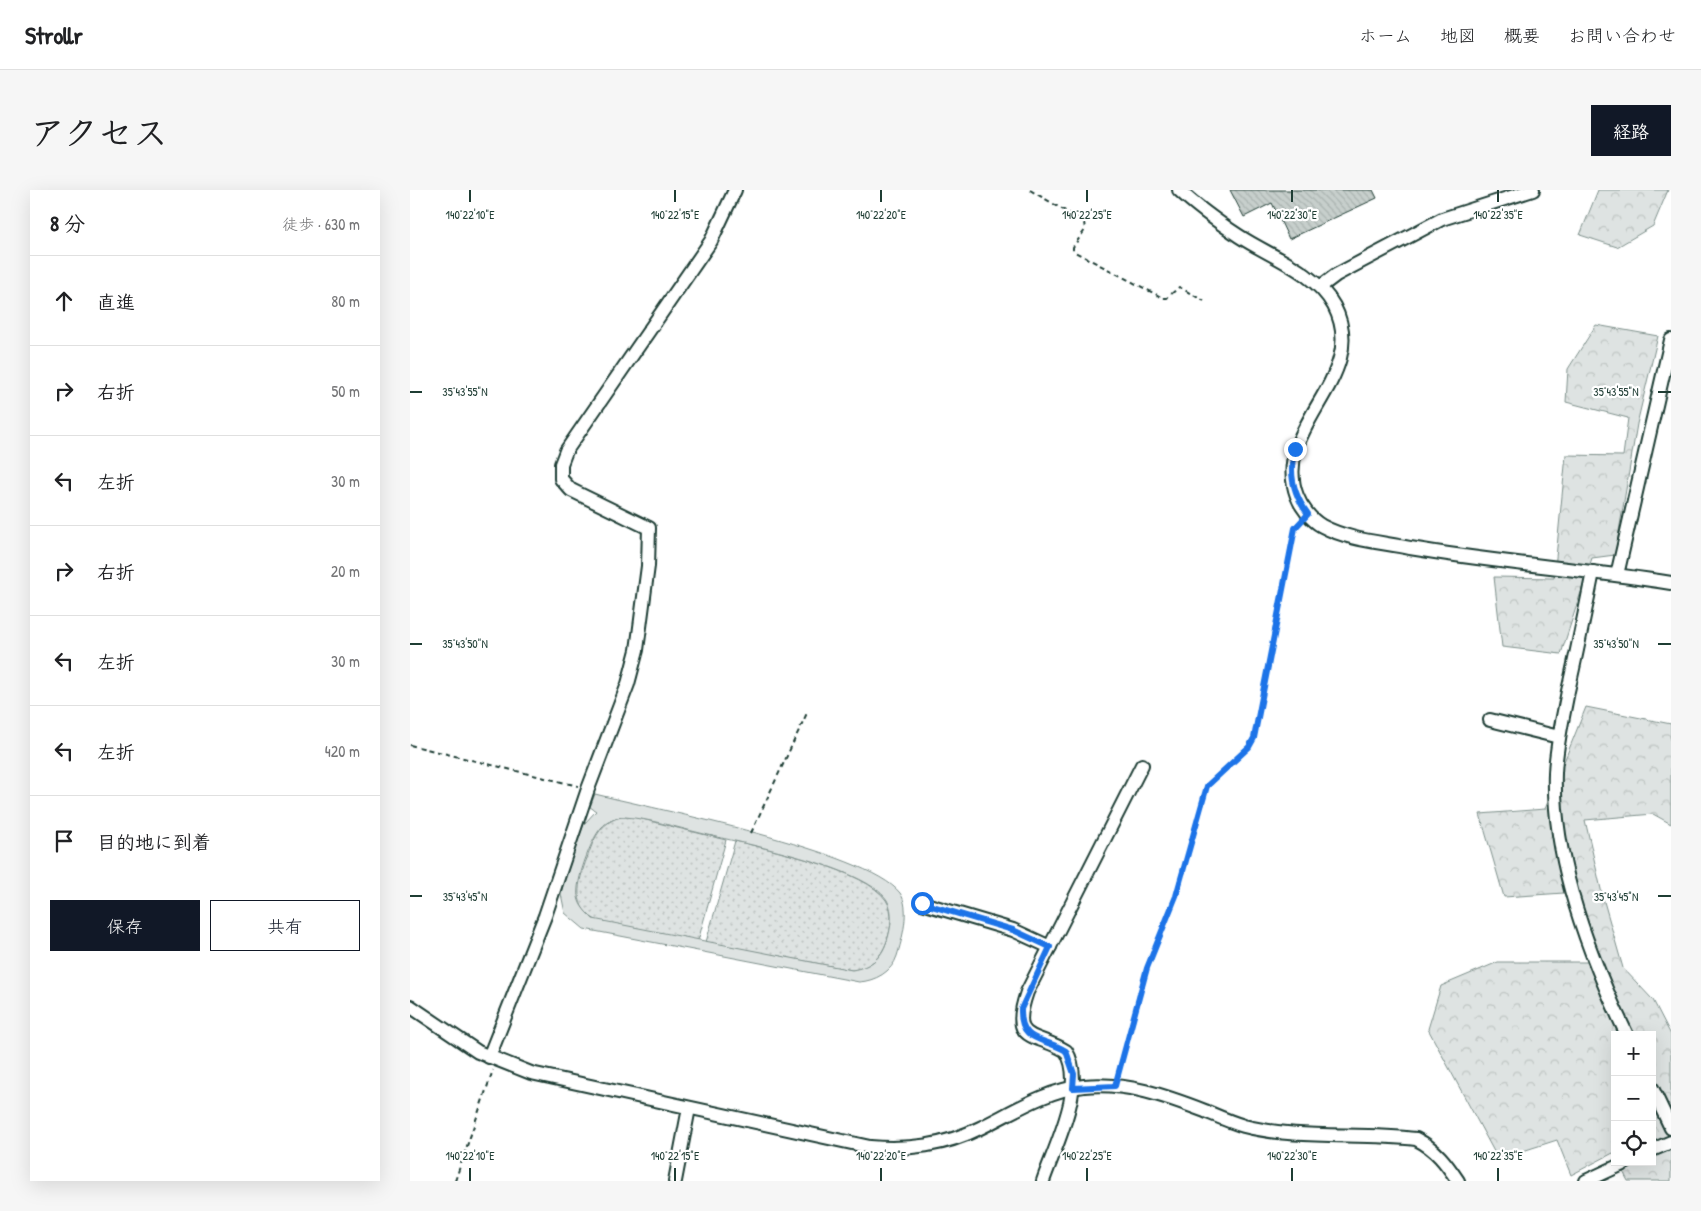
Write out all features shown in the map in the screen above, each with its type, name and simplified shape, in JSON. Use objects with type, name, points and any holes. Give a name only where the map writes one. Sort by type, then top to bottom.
[{"type":"street","points":[[493,1059],[545,916],[588,789],[628,684],[637,650],[651,534],[645,524],[571,490],[561,479],[560,464],[566,450],[711,241],[735,190]]},
{"type":"street","points":[[1179,190],[1198,207],[1239,236],[1307,277],[1320,287],[1335,308],[1343,341],[1337,370],[1300,438],[1292,459],[1291,477],[1294,488],[1308,514],[1320,525],[1350,536],[1455,556],[1666,582]]},
{"type":"street","points":[[1320,287],[1336,275],[1442,219],[1533,190]]},
{"type":"street","points":[[1617,575],[1671,340]]},
{"type":"street","points":[[1593,572],[1559,737],[1555,772],[1555,805],[1574,901],[1603,985],[1625,1031]]},
{"type":"street","points":[[1490,720],[1559,737]]},
{"type":"street","points":[[1043,1181],[1071,1100],[1074,1074],[1066,1051],[1029,1035],[1024,1030],[1021,1009],[1050,947],[1142,765]]},
{"type":"street","points":[[922,903],[1013,930],[1050,947]]},
{"type":"street","points":[[410,1006],[459,1040],[493,1059],[531,1073],[870,1146],[915,1148],[955,1138],[1036,1101],[1073,1088],[1115,1086],[1149,1091],[1242,1126],[1275,1132],[1416,1139],[1430,1146],[1442,1158],[1458,1181]]},
{"type":"street","points":[[1656,1096],[1671,1128]]},
{"type":"street","points":[[675,1181],[678,1156],[689,1108]]},
{"type":"street","points":[[1656,1148],[1671,1142]]},
{"type":"street","points":[[1586,1181],[1618,1166]]},
{"type":"path","points":[[1030,190],[1084,222],[1085,230],[1073,247],[1073,251],[1163,298],[1167,298],[1179,287],[1204,301]]},
{"type":"path","points":[[1115,1086],[1147,968],[1176,896],[1207,786],[1249,747],[1254,738],[1295,528],[1308,514]]},
{"type":"path","points":[[751,833],[807,713]]},
{"type":"path","points":[[410,745],[588,789]]},
{"type":"path","points":[[455,1181],[489,1079],[493,1059]]},
{"type":"green space","points":[[1598,190],[1668,190],[1653,226],[1617,247],[1580,235]]},
{"type":"green space","points":[[1596,325],[1658,336],[1637,424],[1615,555],[1592,558],[1561,654],[1502,647],[1494,577],[1554,578],[1566,455],[1623,456],[1628,418],[1566,402],[1568,369]]},
{"type":"green space","points":[[1586,707],[1671,724],[1671,824],[1653,814],[1585,820],[1603,898],[1623,968],[1653,1000],[1671,1035],[1671,1181],[1628,1181],[1620,1166],[1656,1166],[1656,1031],[1611,1031],[1611,1154],[1571,1175],[1557,1140],[1498,1159],[1428,1029],[1441,986],[1498,962],[1594,962],[1580,925],[1564,893],[1504,897],[1480,814],[1545,809]]},
{"type":"green space","points":[[595,794],[709,821],[805,847],[847,862],[880,877],[900,893],[905,907],[903,933],[895,962],[877,978],[859,982],[584,929],[565,913],[561,894],[564,879],[584,824],[596,811],[590,807]],"holes":[[[619,818],[634,818],[771,850],[829,866],[854,877],[874,888],[887,900],[891,910],[891,925],[882,953],[864,967],[852,970],[593,919],[582,907],[578,897],[581,871],[589,851],[597,834],[606,823]]]},
{"type":"green space","points":[[620,817],[634,817],[726,840],[698,941],[600,922],[590,917],[584,910],[580,902],[579,885],[590,851],[602,828]]},
{"type":"green space","points":[[735,841],[817,863],[859,879],[875,889],[886,900],[891,915],[891,925],[882,952],[874,961],[864,967],[852,970],[706,942]]},
{"type":"building","points":[[1230,190],[1373,190],[1377,198],[1289,239],[1272,203],[1244,217]]},
{"type":"route","points":[[922,903],[981,919],[1013,930],[1050,947],[1021,1009],[1024,1030],[1037,1040],[1058,1046],[1066,1051],[1074,1074],[1073,1088],[1115,1086],[1147,968],[1176,896],[1207,786],[1249,747],[1254,738],[1295,528],[1308,514],[1298,500],[1291,477],[1292,459],[1295,449]]}]
